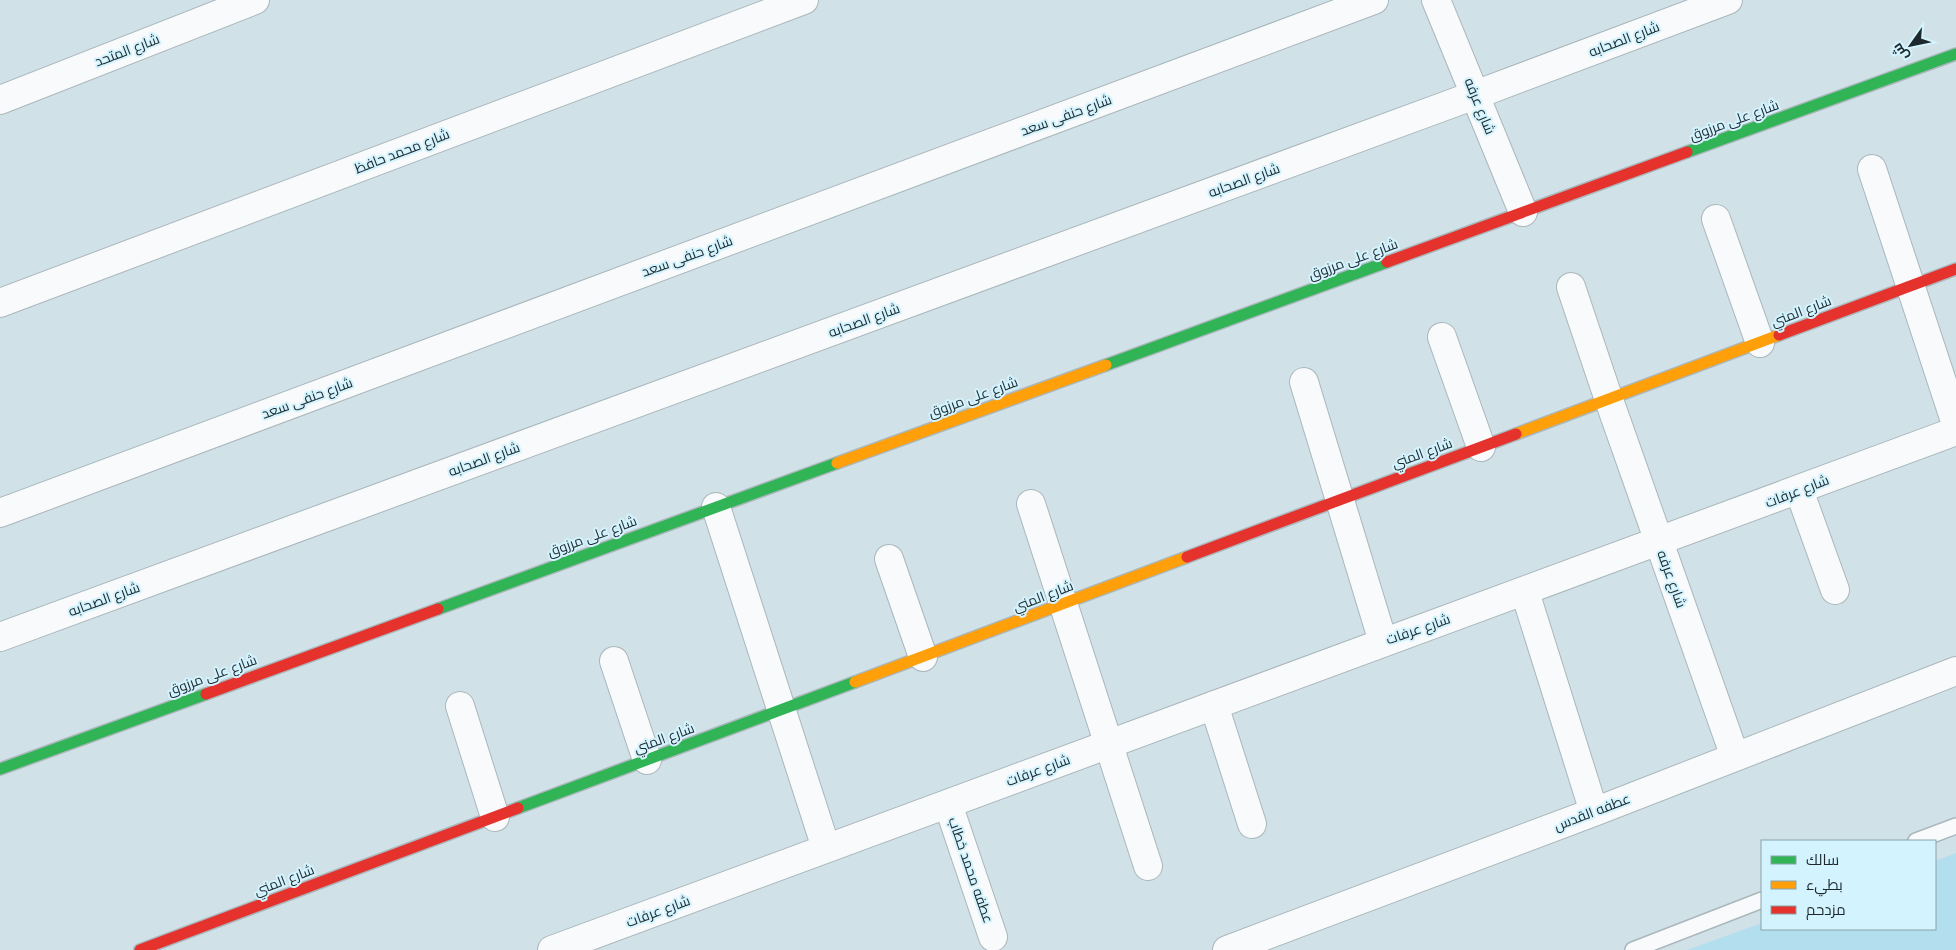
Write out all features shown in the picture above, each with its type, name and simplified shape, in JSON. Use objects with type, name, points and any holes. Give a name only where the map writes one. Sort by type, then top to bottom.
[{"type":"street","name":"شارع المتحد","points":[[0,100],[255,0]]},
{"type":"street","name":"شارع محمد حافظ","points":[[0,302],[804,0]]},
{"type":"street","name":"شارع حنفى سعد","points":[[0,513],[1374,0]]},
{"type":"street","name":"شارع عرفه","points":[[1436,0],[1523,212]]},
{"type":"street","name":"شارع الصحابه","points":[[0,637],[1475,95],[1728,0]]},
{"type":"street","name":"شارع على مرزوق","points":[[0,769],[1956,54]]},
{"type":"street","points":[[1872,169],[1956,424]]},
{"type":"street","points":[[1716,219],[1760,343]]},
{"type":"street","name":"شارع المني","points":[[140,950],[1956,269]]},
{"type":"street","name":"شارع عرفه","points":[[1571,287],[1735,757]]},
{"type":"street","points":[[1442,337],[1481,448]]},
{"type":"street","points":[[1304,382],[1383,642]]},
{"type":"street","name":"شارع عرفات","points":[[552,950],[1383,642],[1525,592],[1956,431]]},
{"type":"street","points":[[1799,490],[1835,590]]},
{"type":"street","points":[[1031,504],[1148,866]]},
{"type":"street","points":[[716,507],[826,848]]},
{"type":"street","points":[[889,559],[923,657]]},
{"type":"street","points":[[1525,592],[1594,812]]},
{"type":"street","points":[[614,661],[647,760]]},
{"type":"street","name":"عطفه القدس","points":[[1227,950],[1594,812],[1956,671]]},
{"type":"street","points":[[1214,705],[1252,824]]},
{"type":"street","points":[[460,706],[495,817]]},
{"type":"street","name":"عطفه محمد خطاب","points":[[948,804],[993,937]]},
{"type":"lane","points":[[1919,840],[1956,826]]},
{"type":"lane","points":[[1633,950],[1761,900]]},
{"type":"shaded area","points":[[1956,853],[1956,950],[1687,950],[1761,923],[1761,930],[1936,930],[1936,861]]},
{"type":"traffic: fast","points":[[1687,152],[1956,54]]},
{"type":"traffic: fast","points":[[1106,365],[1387,262]]},
{"type":"traffic: fast","points":[[438,609],[837,463]]},
{"type":"traffic: fast","points":[[518,808],[855,682]]},
{"type":"traffic: fast","points":[[0,769],[206,694]]},
{"type":"traffic: slow","points":[[1516,434],[1779,335]]},
{"type":"traffic: slow","points":[[837,463],[1106,365]]},
{"type":"traffic: slow","points":[[855,682],[1187,557]]},
{"type":"traffic: jam","points":[[1387,262],[1687,152]]},
{"type":"traffic: jam","points":[[1779,335],[1956,269]]},
{"type":"traffic: jam","points":[[1187,557],[1516,434]]},
{"type":"traffic: jam","points":[[206,694],[438,609]]},
{"type":"traffic: jam","points":[[140,950],[518,808]]}]
